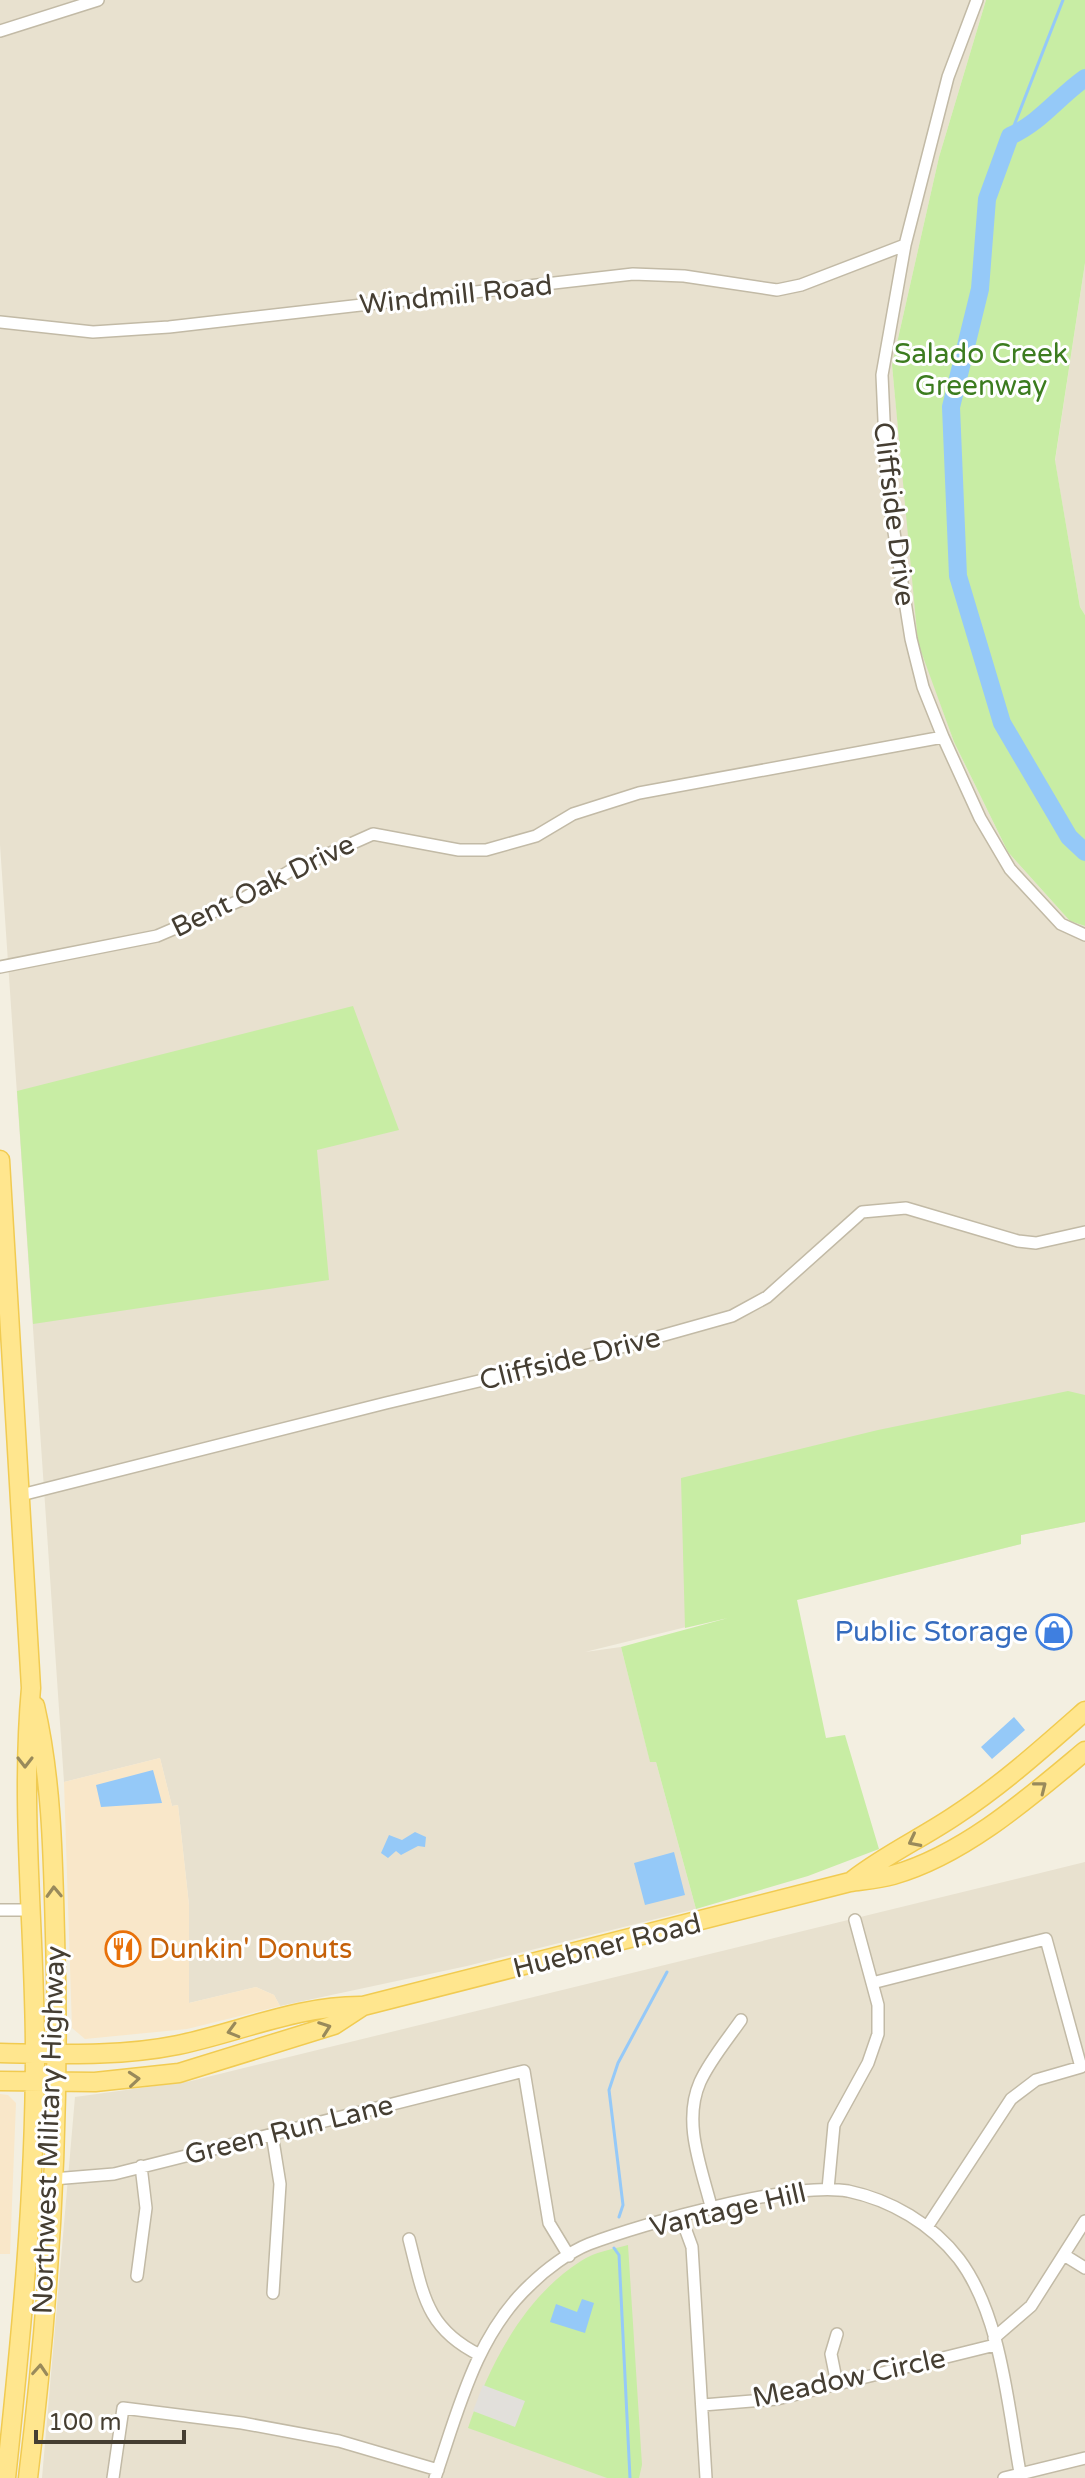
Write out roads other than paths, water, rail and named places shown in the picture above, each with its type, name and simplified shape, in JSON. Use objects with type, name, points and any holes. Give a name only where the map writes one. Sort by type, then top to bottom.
[{"type":"main road","name":"Northwest Military Highway","points":[[0,1160],[31,1688],[25,1760],[35,2054],[26,2259],[4,2473]]},
{"type":"main road","name":"Northwest Military Highway","points":[[28,2477],[39,2381],[53,2179],[57,2054],[47,1758],[31,1688]]},
{"type":"main road","name":"Huebner Road","points":[[850,1882],[882,1857],[925,1835],[1011,1778],[1085,1711]]},
{"type":"main road","name":"Huebner Road","points":[[0,2053],[143,2051],[329,2006],[363,2006],[850,1882],[894,1875],[942,1853],[994,1821],[1085,1751]]},
{"type":"main road","points":[[978,1800],[994,1821]]},
{"type":"main road","name":"Huebner Road","points":[[0,2081],[95,2082],[179,2073],[334,2025],[363,2006]]},
{"type":"main road","points":[[274,2019],[282,2042]]},
{"type":"street","points":[[0,31],[98,0]]},
{"type":"street","name":"Cliffside Drive","points":[[977,0],[948,77],[905,245],[882,375],[882,434],[911,639],[923,687],[943,737],[980,818],[1010,869],[1051,915],[1085,935]]},
{"type":"street","name":"Windmill Road","points":[[0,322],[93,332],[154,328],[633,274],[684,276],[777,290],[801,285],[905,245]]},
{"type":"street","name":"Bent Oak Drive","points":[[0,967],[157,936],[241,900],[290,871],[373,834],[459,850],[486,850],[536,836],[573,814],[639,793],[943,737]]},
{"type":"street","name":"Cliffside Drive","points":[[21,1495],[618,1348],[732,1316],[767,1297],[862,1212],[906,1208],[1018,1241],[1036,1243],[1085,1232]]},
{"type":"street","points":[[0,1910],[32,1910]]},
{"type":"street","points":[[828,2189],[831,2144],[837,2116],[868,2063],[878,2034],[878,2005],[855,1920]]},
{"type":"street","points":[[872,1983],[1046,1939],[1081,2067],[1045,2076],[1011,2099],[927,2227]]},
{"type":"street","points":[[712,2210],[693,2136],[694,2099],[705,2073],[741,2020]]},
{"type":"street","name":"Green Run Lane","points":[[53,2179],[102,2176],[524,2071],[549,2223],[569,2256]]},
{"type":"street","points":[[272,2134],[280,2184],[273,2293]]},
{"type":"street","points":[[137,2276],[146,2208],[141,2166]]},
{"type":"street","name":"Vantage Hill","points":[[436,2474],[493,2328],[522,2293],[569,2256],[586,2245],[681,2217],[788,2193],[828,2189],[884,2202],[927,2227],[969,2274],[986,2308],[1021,2476]]},
{"type":"street","points":[[681,2217],[692,2247],[706,2478]]},
{"type":"street","name":"Meadow Circle","points":[[703,2405],[777,2399],[994,2342],[1025,2314],[1085,2221]]},
{"type":"street","points":[[409,2239],[423,2293],[437,2324],[457,2342],[480,2355]]},
{"type":"street","points":[[1064,2255],[1085,2268]]},
{"type":"street","points":[[837,2334],[831,2354],[837,2384]]},
{"type":"street","points":[[113,2478],[123,2408],[242,2423],[339,2441],[436,2474]]},
{"type":"street","points":[[1004,2478],[1085,2458]]},
{"type":"street","points":[[4,2473],[28,2477]]},
{"type":"water","points":[[1014,1717],[1025,1730],[992,1759],[981,1747]]},
{"type":"water","points":[[153,1770],[162,1803],[101,1807],[96,1785]]},
{"type":"water","points":[[415,1832],[426,1837],[425,1847],[418,1846],[401,1855],[396,1851],[388,1858],[381,1853],[389,1835],[402,1840]]},
{"type":"water","points":[[674,1852],[685,1895],[645,1905],[634,1863]]},
{"type":"water","points":[[582,2299],[594,2303],[585,2333],[550,2322],[556,2304],[577,2312]]},
{"type":"waterway","points":[[1010,136],[1063,0]]},
{"type":"waterway","points":[[1085,78],[1031,124],[1010,136],[987,199],[980,289],[951,407],[958,576],[1002,723],[1069,837],[1085,852]]},
{"type":"waterway","points":[[619,2217],[623,2205],[609,2090],[618,2063],[667,1972]]},
{"type":"waterway","points":[[614,2248],[619,2255],[630,2478]]},
{"type":"place","name":"Public Storage","points":[[1054,1632]]},
{"type":"place","name":"Dunkin' Donuts","points":[[123,1949]]},
{"type":"park label","name":"Salado Creek Greenway","points":[[981,370]]}]
